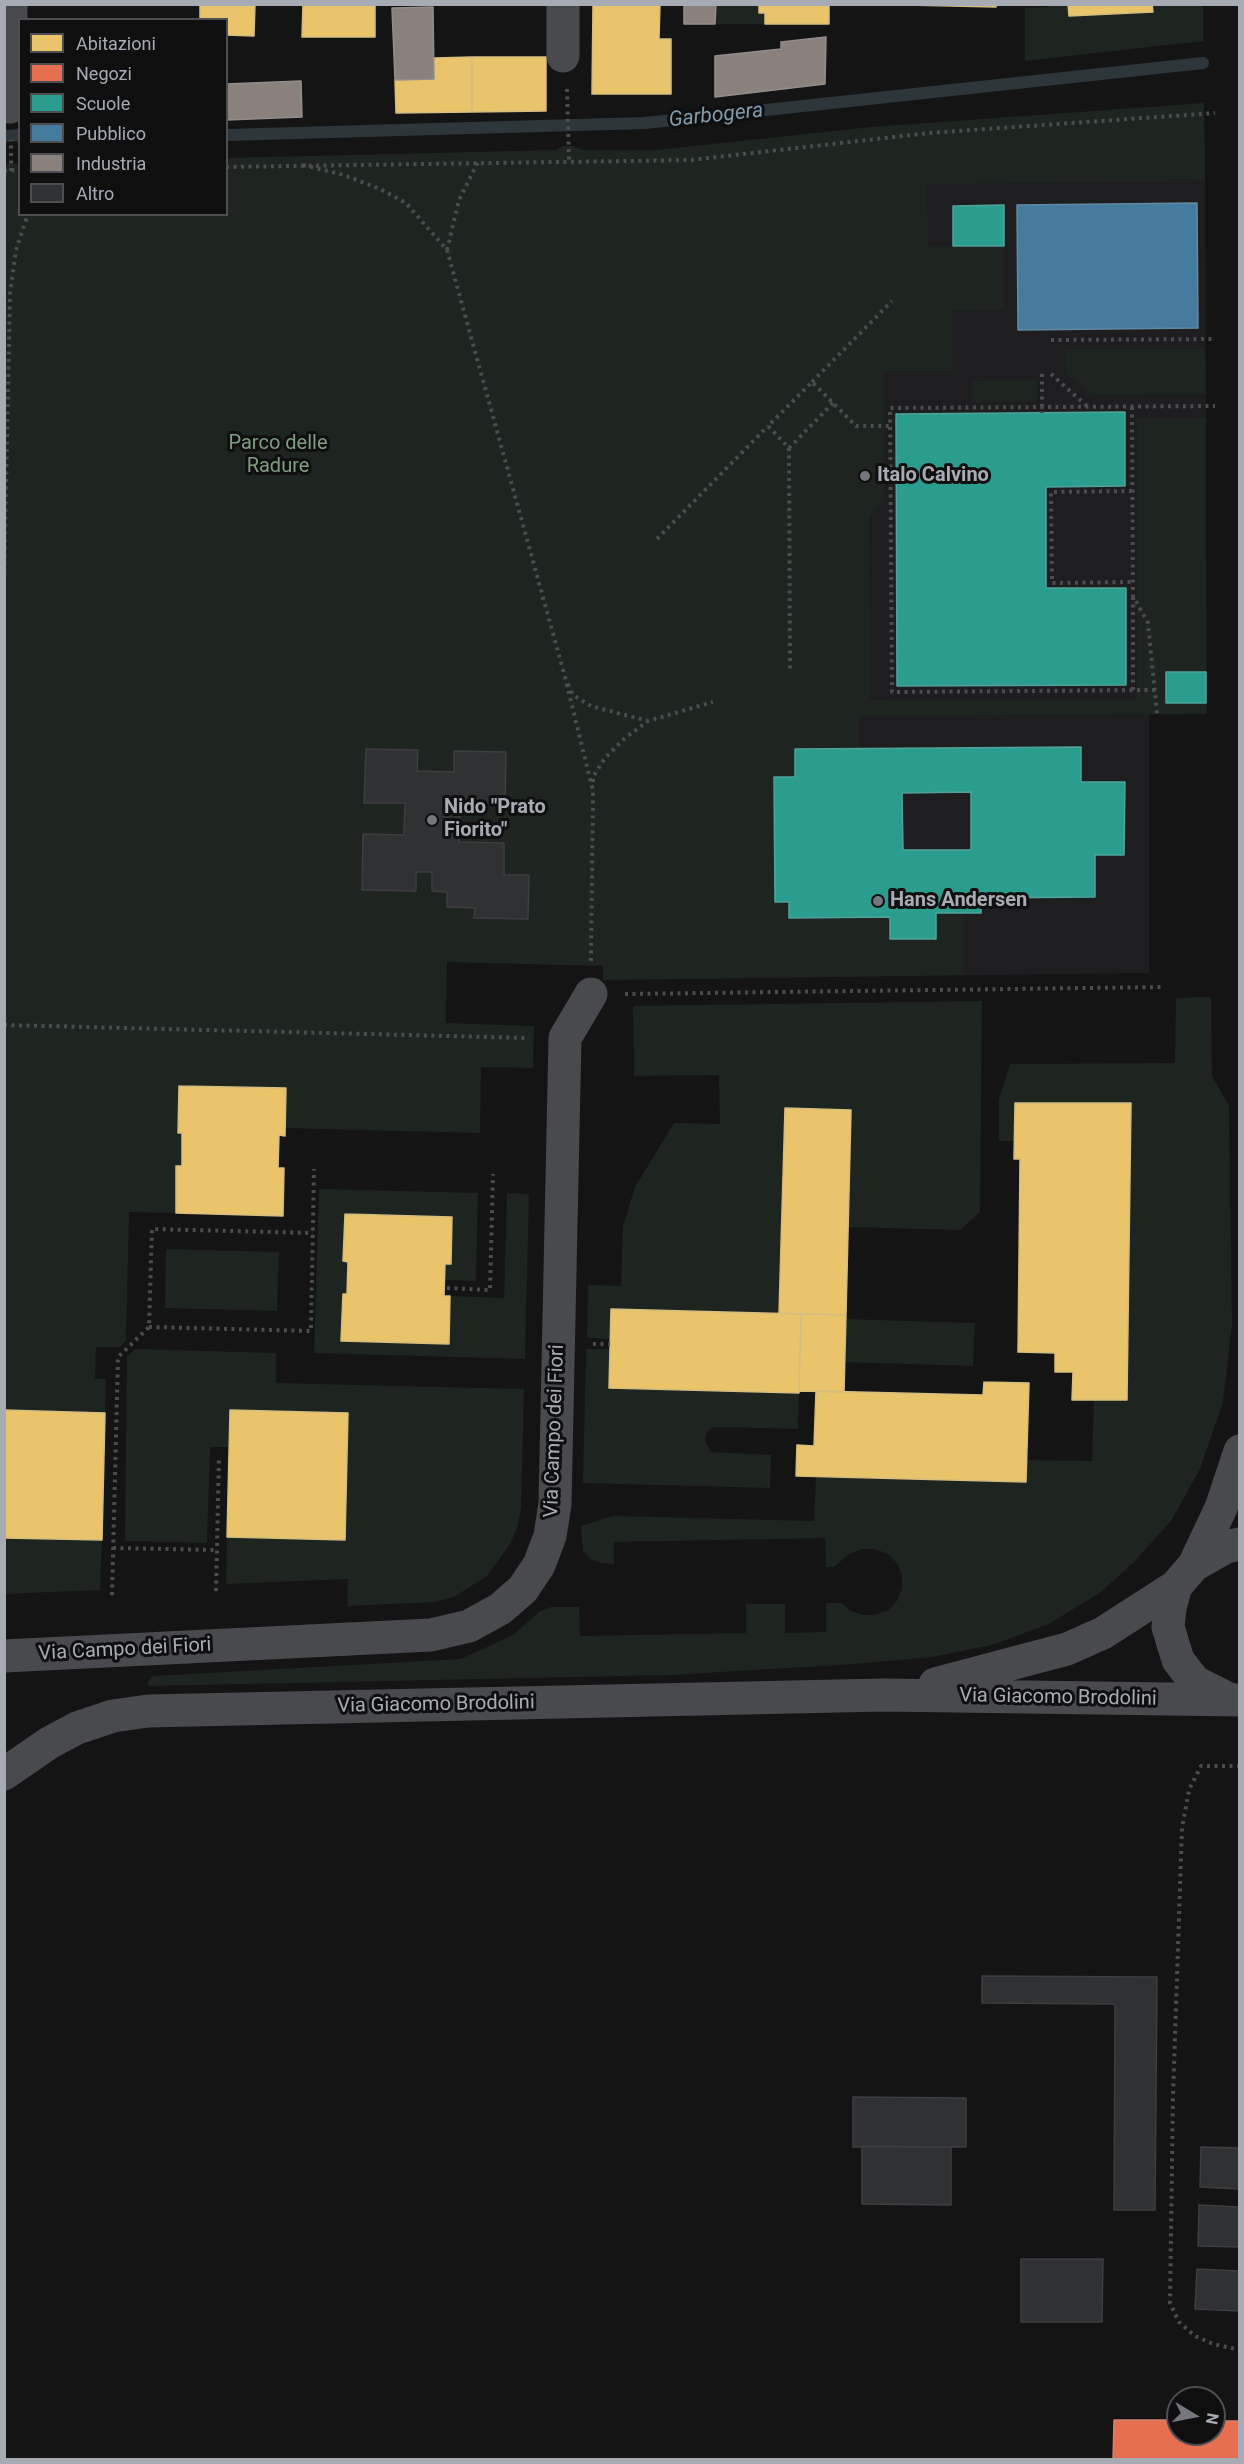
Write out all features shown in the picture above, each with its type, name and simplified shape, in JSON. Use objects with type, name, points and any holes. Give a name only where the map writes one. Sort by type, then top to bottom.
[{"type":"street","points":[[10,4],[10,107]]},
{"type":"street","points":[[563,4],[563,56]]},
{"type":"street","name":"Via Campo dei Fiori","points":[[4,1656],[431,1635],[469,1626],[500,1609],[523,1589],[539,1565],[550,1536],[555,1504],[565,1038],[591,994]]},
{"type":"street","points":[[1236,1700],[1195,1682],[1178,1660],[1168,1627],[1170,1608],[1221,1508],[1239,1451]]},
{"type":"street","name":"Via Giacomo Brodolini","points":[[884,1695],[969,1676],[1067,1649],[1103,1633],[1226,1547],[1239,1544]]},
{"type":"street","name":"Via Giacomo Brodolini","points":[[4,1774],[49,1743],[77,1728],[113,1716],[148,1712],[884,1695],[1236,1700]]},
{"type":"path","points":[[569,104],[569,160]]},
{"type":"path","points":[[228,167],[478,161],[691,160],[929,133],[1215,113]]},
{"type":"path","points":[[11,150],[11,171]]},
{"type":"path","points":[[447,250],[459,200],[478,161]]},
{"type":"path","points":[[303,165],[344,175],[380,189],[406,204],[447,250],[565,677],[593,791]]},
{"type":"path","points":[[4,171],[18,170]]},
{"type":"path","points":[[4,587],[10,293],[16,250],[27,216]]},
{"type":"path","points":[[657,539],[892,301]]},
{"type":"path","points":[[1050,340],[1215,339]]},
{"type":"path","points":[[1042,374],[1042,413]]},
{"type":"path","points":[[1051,374],[1088,407]]},
{"type":"path","points":[[812,382],[856,426],[890,426]]},
{"type":"path","points":[[789,448],[833,403]]},
{"type":"path","points":[[1155,690],[892,692],[890,408],[1215,406]]},
{"type":"path","points":[[1132,407],[1133,690]]},
{"type":"path","points":[[768,426],[789,448],[790,669]]},
{"type":"path","points":[[1132,491],[1051,492],[1052,583],[1132,582]]},
{"type":"path","points":[[1133,596],[1148,623],[1158,714]]},
{"type":"path","points":[[565,677],[573,695],[591,706],[648,721]]},
{"type":"path","points":[[713,702],[648,721],[625,738],[605,758],[593,777],[591,994],[1164,987]]},
{"type":"path","points":[[4,1024],[565,1038]]},
{"type":"path","points":[[149,1327],[311,1331],[314,1169]]},
{"type":"path","points":[[447,1288],[490,1290],[493,1174]]},
{"type":"path","points":[[112,1595],[118,1357],[149,1327],[152,1229],[313,1233]]},
{"type":"path","points":[[216,1591],[219,1456]]},
{"type":"path","points":[[113,1548],[217,1550]]},
{"type":"path","points":[[1239,1766],[1201,1766],[1189,1790],[1182,1828],[1173,2096],[1170,2303],[1179,2322],[1195,2336],[1214,2344],[1239,2350]]},
{"type":"shaded area","name":"Italo Calvino","points":[[1205,140],[1207,714],[1149,714],[1149,973],[603,980],[610,829],[472,249]]},
{"type":"green space","points":[[716,5],[759,5],[759,13],[765,13],[765,24],[715,24]]},
{"type":"green space","points":[[1049,5],[1153,12],[1152,5],[1203,5],[1203,41],[1025,61],[1025,8],[1049,7]]},
{"type":"green space","name":"Parco delle Radure","points":[[1204,103],[1205,181],[927,184],[928,246],[1004,246],[1004,310],[952,311],[953,373],[884,373],[884,501],[869,516],[870,700],[1137,699],[1137,418],[1206,418],[1206,672],[1166,673],[1166,703],[1206,703],[1207,714],[859,716],[859,748],[795,749],[795,777],[774,777],[775,902],[890,917],[890,938],[936,939],[936,913],[964,913],[964,975],[603,980],[603,966],[447,962],[446,1023],[534,1026],[533,1068],[481,1067],[480,1133],[285,1128],[179,1086],[178,1132],[182,1133],[182,1166],[176,1166],[176,1213],[129,1212],[126,1341],[120,1347],[96,1347],[95,1378],[106,1379],[105,1413],[5,1410],[4,164],[18,163],[18,216],[228,216],[228,158],[556,150],[563,146],[574,146],[583,150],[656,150],[871,127]],"holes":[[[366,749],[417,750],[417,771],[454,772],[455,751],[506,752],[505,805],[460,804],[459,842],[504,843],[504,875],[529,876],[528,919],[474,918],[475,908],[447,907],[447,892],[432,872],[416,872],[415,891],[363,890],[363,835],[404,835],[405,803],[364,803]]]},
{"type":"green space","points":[[1065,349],[1205,349],[1206,394],[1092,395],[1066,373]]},
{"type":"green space","points":[[1037,380],[1037,402],[972,402],[972,381]]},
{"type":"green space","points":[[1211,997],[1212,1076],[1229,1106],[1232,1325],[1223,1402],[1200,1469],[1171,1521],[1133,1563],[1101,1592],[1049,1624],[992,1645],[932,1657],[671,1675],[150,1686],[147,1684],[152,1676],[461,1659],[513,1635],[540,1611],[551,1607],[579,1607],[580,1636],[746,1633],[746,1604],[785,1604],[785,1633],[826,1632],[826,1603],[842,1603],[850,1611],[863,1615],[875,1615],[888,1610],[897,1601],[902,1588],[902,1575],[897,1563],[888,1554],[875,1549],[862,1549],[849,1554],[834,1567],[826,1567],[825,1538],[614,1542],[614,1564],[590,1559],[583,1551],[581,1526],[612,1516],[814,1521],[816,1477],[1025,1482],[1027,1460],[1092,1461],[1094,1400],[1127,1400],[1131,1104],[1015,1103],[1014,1141],[999,1141],[999,1099],[1010,1064],[1175,1063],[1176,998]]},
{"type":"green space","points":[[982,1001],[980,1212],[960,1230],[848,1227],[851,1110],[785,1108],[779,1313],[612,1309],[611,1339],[587,1338],[588,1285],[621,1286],[623,1226],[635,1187],[674,1123],[720,1124],[719,1075],[634,1076],[633,1006]]},
{"type":"green space","points":[[319,1189],[478,1193],[476,1281],[444,1280],[445,1264],[451,1264],[452,1217],[345,1215],[343,1261],[348,1262],[347,1294],[343,1294],[341,1341],[448,1344],[450,1296],[504,1298],[507,1193],[529,1194],[525,1359],[314,1353]]},
{"type":"green space","points":[[166,1249],[279,1252],[277,1311],[165,1308]]},
{"type":"green space","points":[[845,1319],[975,1323],[973,1366],[844,1362]]},
{"type":"green space","points":[[135,1349],[276,1353],[276,1383],[524,1389],[521,1507],[518,1526],[510,1544],[487,1576],[454,1597],[435,1602],[347,1606],[348,1579],[226,1584],[227,1537],[345,1540],[348,1413],[230,1410],[229,1447],[210,1447],[207,1543],[125,1541],[127,1357]]},
{"type":"green space","points":[[586,1349],[611,1349],[609,1388],[799,1393],[798,1429],[718,1427],[711,1428],[706,1434],[705,1441],[711,1452],[771,1455],[770,1488],[583,1483]]},
{"type":"green space","points":[[4,1538],[102,1540],[100,1590],[5,1594]]},
{"type":"building: Abitazioni","points":[[200,4],[255,4],[254,36],[228,35],[228,18],[200,18]]},
{"type":"building: Abitazioni","points":[[303,4],[375,4],[375,37],[302,37]]},
{"type":"building: Abitazioni","points":[[593,4],[660,4],[659,39],[671,39],[671,94],[592,94]]},
{"type":"building: Abitazioni","points":[[759,4],[829,4],[829,24],[765,24],[765,13],[759,13]]},
{"type":"building: Abitazioni","points":[[861,4],[996,4],[996,7]]},
{"type":"building: Abitazioni","points":[[1068,4],[1152,4],[1153,12],[1069,16]]},
{"type":"building: Abitazioni","points":[[472,57],[546,57],[546,111],[472,112]]},
{"type":"building: Abitazioni","points":[[472,57],[472,112],[396,113],[395,80],[434,79],[434,58]]},
{"type":"building: Abitazioni","points":[[179,1086],[286,1088],[285,1136],[279,1135],[278,1168],[284,1168],[283,1216],[176,1213],[176,1166],[182,1166],[182,1133],[178,1133]]},
{"type":"building: Abitazioni","points":[[1015,1103],[1131,1103],[1127,1400],[1072,1400],[1073,1372],[1055,1372],[1055,1353],[1018,1352],[1020,1159],[1014,1159]]},
{"type":"building: Abitazioni","points":[[785,1108],[851,1110],[846,1315],[779,1313]]},
{"type":"building: Abitazioni","points":[[345,1214],[452,1217],[451,1264],[445,1264],[444,1296],[450,1296],[449,1344],[341,1341],[343,1294],[347,1294],[348,1262],[343,1261]]},
{"type":"building: Abitazioni","points":[[611,1309],[801,1314],[799,1393],[609,1388]]},
{"type":"building: Abitazioni","points":[[801,1314],[846,1315],[844,1392],[799,1391]]},
{"type":"building: Abitazioni","points":[[984,1382],[1029,1383],[1026,1482],[796,1476],[797,1445],[814,1446],[816,1391],[983,1395]]},
{"type":"building: Abitazioni","points":[[4,1410],[105,1413],[102,1540],[4,1538]]},
{"type":"building: Abitazioni","points":[[230,1410],[348,1413],[345,1540],[227,1537]]},
{"type":"building: Negozi","points":[[1114,2420],[1166,2420],[1166,2446],[1226,2446],[1226,2421],[1239,2421],[1239,2460],[1113,2460]]},
{"type":"building: Scuole","points":[[1004,205],[1004,246],[953,246],[953,206]]},
{"type":"building: Scuole","points":[[1125,412],[1125,486],[1046,487],[1046,588],[1126,588],[1126,685],[897,686],[896,414]]},
{"type":"building: Scuole","points":[[1166,672],[1206,672],[1206,703],[1166,703]]},
{"type":"building: Scuole","points":[[1081,747],[1081,782],[1125,782],[1124,855],[1095,855],[1095,897],[981,898],[981,913],[936,913],[936,939],[890,939],[890,917],[789,918],[789,902],[775,902],[774,777],[795,777],[795,749]],"holes":[[[971,792],[971,850],[903,850],[902,793]]]},
{"type":"building: Pubblico","points":[[1197,203],[1198,328],[1018,330],[1017,205]]},
{"type":"building: Industria","points":[[684,4],[716,4],[715,24],[684,24]]},
{"type":"building: Industria","points":[[433,7],[434,79],[395,80],[392,8]]},
{"type":"building: Industria","points":[[826,37],[825,84],[715,97],[715,56],[781,49],[781,42]]},
{"type":"building: Industria","points":[[301,81],[302,117],[228,120],[228,84]]},
{"type":"building: Altro","name":"Nido \"Prato Fiorito\"","points":[[366,749],[418,750],[417,771],[454,772],[454,751],[506,752],[505,805],[460,804],[459,842],[504,843],[504,875],[529,875],[528,919],[474,918],[475,908],[447,907],[447,892],[432,891],[432,872],[416,872],[416,891],[362,890],[363,834],[404,835],[405,803],[364,803]]},
{"type":"building: Altro","points":[[982,1976],[1157,1977],[1155,2210],[1114,2210],[1115,2004],[982,2003]]},
{"type":"building: Altro","points":[[853,2097],[966,2098],[966,2147],[853,2147]]},
{"type":"building: Altro","points":[[862,2146],[951,2147],[951,2205],[862,2204]]},
{"type":"building: Altro","points":[[1201,2147],[1240,2148],[1240,2189],[1200,2187]]},
{"type":"building: Altro","points":[[1199,2205],[1240,2207],[1240,2247],[1198,2246]]},
{"type":"building: Altro","points":[[1021,2259],[1103,2259],[1102,2322],[1021,2322]]},
{"type":"building: Altro","points":[[1197,2269],[1240,2271],[1240,2311],[1195,2309]]},
{"type":"waterway","name":"Garbogera","points":[[228,135],[645,123],[1203,63]]},
{"type":"waterway","name":"Garbogera","points":[[4,136],[18,135]]},
{"type":"place","name":"Italo Calvino","points":[[865,476]]},
{"type":"place","name":"Nido \"Prato Fiorito\"","points":[[432,820]]},
{"type":"place","name":"Hans Andersen","points":[[878,901]]}]
